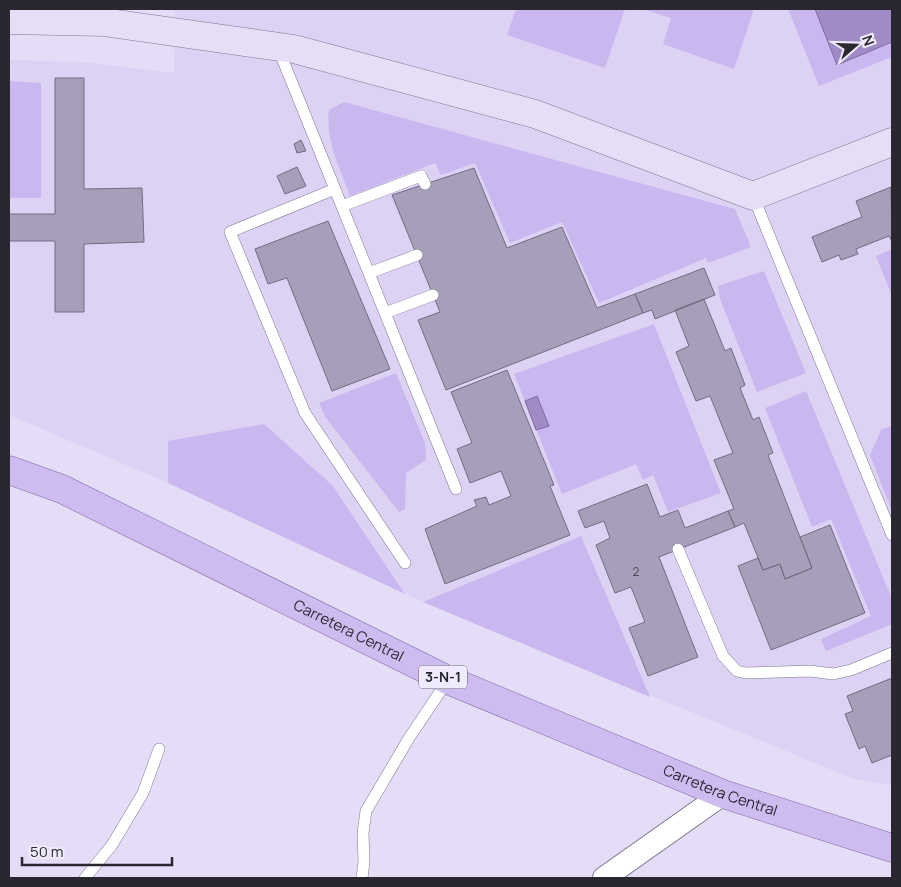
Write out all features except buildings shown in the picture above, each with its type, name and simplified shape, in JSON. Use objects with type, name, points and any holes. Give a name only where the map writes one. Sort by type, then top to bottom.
[{"type":"main road","name":"Carretera Central","points":[[9,470],[62,489],[448,680],[723,794],[892,848]]},
{"type":"street","points":[[9,20],[103,22],[304,52],[535,114],[753,196],[892,142]]},
{"type":"street","points":[[604,878],[723,794]]},
{"type":"lane","points":[[277,47],[456,489]]},
{"type":"lane","points":[[342,206],[421,176],[425,184]]},
{"type":"lane","points":[[335,189],[230,232],[305,413],[405,564]]},
{"type":"lane","points":[[753,196],[892,535]]},
{"type":"lane","points":[[369,273],[416,255]]},
{"type":"lane","points":[[385,313],[433,295]]},
{"type":"lane","points":[[678,549],[723,656],[737,671],[746,673],[810,671],[833,674],[851,670],[892,653]]},
{"type":"lane","points":[[362,878],[364,862],[363,833],[366,811],[409,738],[448,680]]},
{"type":"lane","points":[[85,878],[112,845],[143,793],[160,749]]},
{"type":"shaded area","points":[[157,9],[892,9],[892,785],[854,779],[405,594],[333,486],[168,441],[168,483],[9,415],[9,60],[84,62],[174,73],[175,11]]},
{"type":"shaded area","points":[[516,9],[625,9],[605,68],[507,35]]},
{"type":"shaded area","points":[[642,9],[754,9],[734,69],[663,44],[671,18]]},
{"type":"shaded area","points":[[788,9],[892,9],[892,57],[819,86]]},
{"type":"shaded area","points":[[815,9],[892,9],[892,42],[837,65]]},
{"type":"shaded area","points":[[9,81],[41,83],[41,198],[9,198]]},
{"type":"shaded area","points":[[344,102],[735,209],[751,247],[708,263],[706,258],[599,303],[562,222],[510,243],[475,163],[441,175],[435,163],[350,196],[334,154],[328,121],[329,110]]},
{"type":"shaded area","points":[[892,249],[892,296],[876,256]]},
{"type":"shaded area","points":[[764,271],[806,373],[757,392],[720,299],[718,286]]},
{"type":"shaded area","points":[[654,324],[721,493],[668,512],[653,475],[643,480],[636,464],[562,494],[514,374]]},
{"type":"shaded area","points":[[396,373],[425,443],[426,460],[406,473],[405,509],[399,512],[326,418],[319,403]]},
{"type":"shaded area","points":[[806,391],[892,599],[892,624],[826,651],[821,639],[871,616],[831,519],[812,527],[765,408]]},
{"type":"shaded area","points":[[537,396],[549,426],[536,430],[525,401]]},
{"type":"shaded area","points":[[264,424],[333,486],[405,594],[168,483],[168,441]]},
{"type":"shaded area","points":[[892,426],[892,511],[870,455],[881,430]]},
{"type":"shaded area","points":[[581,536],[650,697],[423,602]]}]
